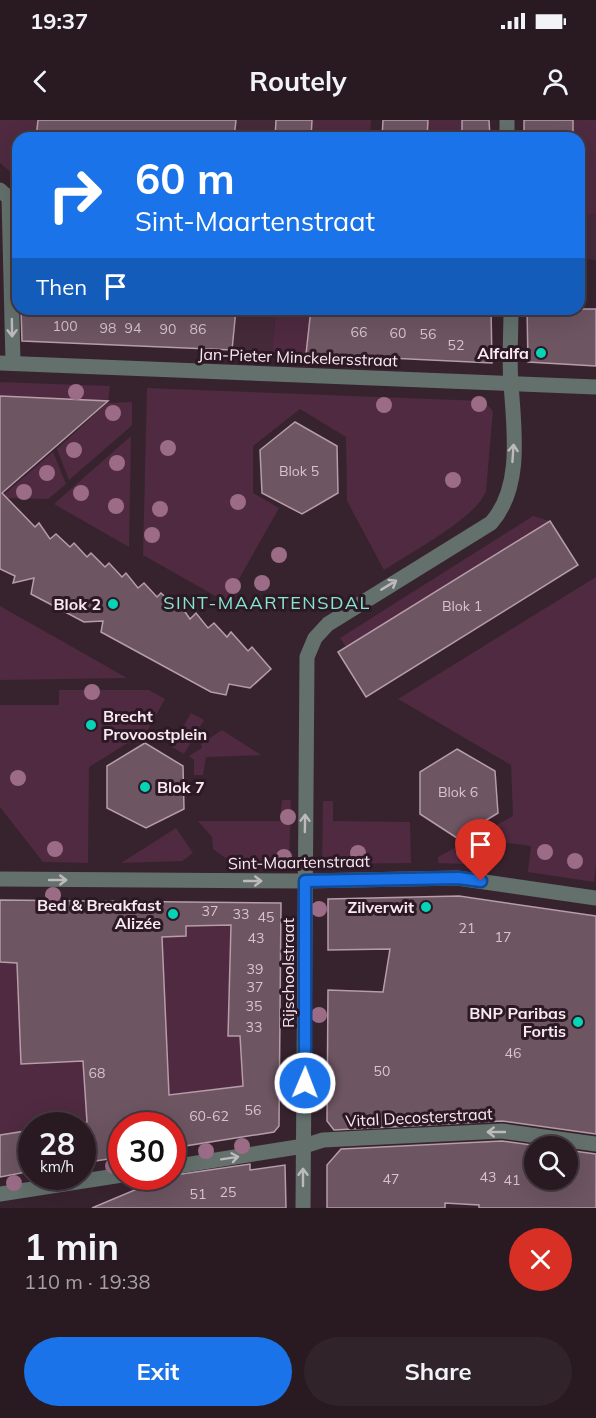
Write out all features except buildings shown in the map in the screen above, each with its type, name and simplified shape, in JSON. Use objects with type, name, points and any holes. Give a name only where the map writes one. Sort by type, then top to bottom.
[{"type":"street","points":[[0,190],[9,198],[6,363]]},
{"type":"street","name":"Rijschoolstraat","points":[[303,1208],[306,669],[310,646],[328,624],[491,523],[499,514],[510,489],[515,421],[511,382],[511,315]]},
{"type":"street","name":"Jan-Pieter Minckelersstraat","points":[[6,363],[596,387]]},
{"type":"street","name":"Sint-Maartenstraat","points":[[0,879],[305,881],[458,878],[596,898]]},
{"type":"street","name":"Vital Decosterstraat","points":[[186,1165],[304,1146],[323,1140],[502,1131],[596,1144]]},
{"type":"street","points":[[0,1194],[108,1177]]},
{"type":"shaded area","points":[[0,120],[38,120],[37,132],[12,132],[12,173],[0,163]]},
{"type":"shaded area","points":[[38,120],[276,120],[275,132],[37,132]]},
{"type":"shaded area","points":[[312,120],[371,120],[370,132],[311,132]]},
{"type":"shaded area","points":[[428,120],[462,120],[462,132],[427,132]]},
{"type":"shaded area","points":[[573,120],[596,120],[596,214],[585,213],[585,132],[573,132]]},
{"type":"shaded area","points":[[596,120],[596,260],[585,259],[585,132]]},
{"type":"shaded area","points":[[235,315],[275,315],[272,352],[232,350]]},
{"type":"shaded area","points":[[275,315],[310,315],[306,354],[272,352]]},
{"type":"shaded area","points":[[0,382],[110,386],[108,401],[0,396]]},
{"type":"shaded area","points":[[147,388],[483,401],[493,411],[486,491],[480,501],[457,523],[384,570],[347,501],[346,437],[300,409],[253,446],[253,493],[279,508],[226,602],[143,555]]},
{"type":"shaded area","points":[[132,402],[132,425],[69,480],[57,449],[107,403]]},
{"type":"shaded area","points":[[131,436],[129,547],[54,504]]},
{"type":"shaded area","points":[[53,452],[66,484],[48,499],[0,498]]},
{"type":"shaded area","points":[[533,516],[550,521],[346,647],[340,638]]},
{"type":"shaded area","points":[[596,577],[596,866],[594,882],[528,872],[531,846],[494,841],[490,865],[438,863],[438,857],[513,816],[511,765],[398,699]]},
{"type":"shaded area","points":[[0,606],[127,678],[0,680]]},
{"type":"shaded area","points":[[59,690],[149,690],[165,699],[147,731],[89,767],[88,863],[43,862],[0,807],[0,705],[59,705]]},
{"type":"shaded area","points":[[191,713],[204,720],[184,754],[172,747]]},
{"type":"shaded area","points":[[222,730],[261,755],[206,757],[203,775],[194,775],[194,760],[189,756],[202,748],[201,744]]},
{"type":"shaded area","points":[[282,800],[291,800],[289,865],[228,860],[213,849],[212,837],[198,821],[280,821]]},
{"type":"shaded area","points":[[323,801],[333,801],[333,821],[410,822],[411,863],[322,864]]},
{"type":"shaded area","points":[[176,828],[193,853],[182,861],[121,863]]},
{"type":"shaded area","points":[[231,925],[228,1035],[241,1036],[243,1087],[169,1095],[162,937],[186,936],[186,926]]},
{"type":"shaded area","points":[[0,962],[17,963],[21,1064],[83,1060],[86,1112],[18,1112],[18,1132],[0,1135]]},
{"type":"place","name":"Alfalfa","points":[[541,353]]},
{"type":"place","name":"Blok 2","points":[[113,604]]},
{"type":"place","name":"Brecht Provoostplein","points":[[91,725]]},
{"type":"place","name":"Blok 7","points":[[145,787]]},
{"type":"place","name":"Zilverwit","points":[[426,907]]},
{"type":"place","name":"Bed & Breakfast Alizée","points":[[173,914]]},
{"type":"place","name":"BNP Paribas Fortis","points":[[578,1022]]},
{"type":"district","name":"SINT-MAARTENSDAL","points":[[267,603]]},
{"type":"route","points":[[305,1083],[305,881],[458,878],[481,881]]}]
